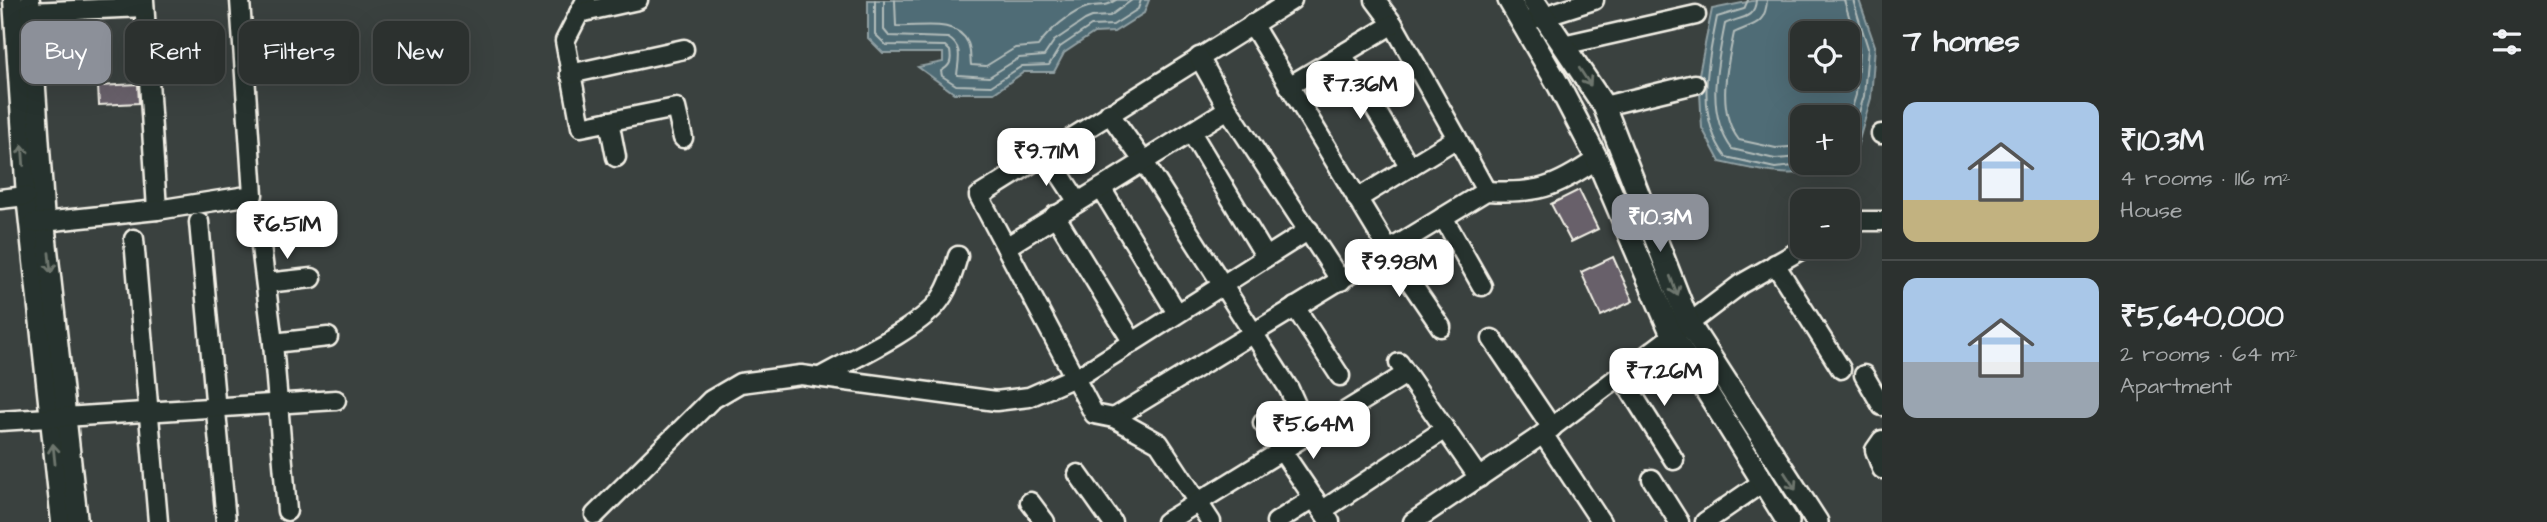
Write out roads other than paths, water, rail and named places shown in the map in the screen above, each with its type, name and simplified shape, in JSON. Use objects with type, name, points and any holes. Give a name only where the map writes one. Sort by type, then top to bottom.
[{"type":"main road","points":[[1509,0],[1559,86],[1597,159],[1681,331],[1763,482],[1788,522]]},
{"type":"main road","points":[[1538,7],[1604,106],[1681,331],[1817,522]]},
{"type":"street","points":[[37,223],[157,210],[253,195],[240,0]]},
{"type":"street","points":[[638,0],[582,6],[565,41],[581,127],[676,108],[683,138]]},
{"type":"street","points":[[1211,522],[1159,443],[1114,418],[1094,414],[979,196],[1292,0]]},
{"type":"street","points":[[1375,0],[1393,24],[1486,191]]},
{"type":"street","points":[[1521,23],[1538,7],[1594,0]]},
{"type":"street","points":[[17,4],[144,3],[157,210]]},
{"type":"street","points":[[17,4],[7,43],[26,196],[37,223]]},
{"type":"street","points":[[17,4],[37,223],[59,418],[78,522]]},
{"type":"street","points":[[1563,45],[1696,15]]},
{"type":"street","points":[[1252,24],[1388,249],[1441,327]]},
{"type":"street","points":[[1289,86],[1393,24]]},
{"type":"street","points":[[570,74],[684,49]]},
{"type":"street","points":[[1342,54],[1410,167]]},
{"type":"street","points":[[1199,57],[1228,109],[1341,281]]},
{"type":"street","points":[[1604,106],[1695,83]]},
{"type":"street","points":[[1006,247],[1228,109]]},
{"type":"street","points":[[1109,113],[1144,162],[1289,389],[1309,435]]},
{"type":"street","points":[[609,121],[616,157]]},
{"type":"street","points":[[1191,132],[1266,257]]},
{"type":"street","points":[[1357,199],[1457,138]]},
{"type":"street","points":[[1046,153],[1078,202]]},
{"type":"street","points":[[1114,418],[1486,191],[1522,193],[1566,181],[1597,159]]},
{"type":"street","points":[[1101,188],[1177,313]]},
{"type":"street","points":[[0,199],[26,196]]},
{"type":"street","points":[[1055,215],[1132,341]]},
{"type":"street","points":[[1443,217],[1482,286]]},
{"type":"street","points":[[1860,221],[1882,221]]},
{"type":"street","points":[[199,222],[226,522]]},
{"type":"street","points":[[258,222],[273,343],[287,511]]},
{"type":"street","points":[[596,515],[711,400],[727,388],[740,383],[784,376],[822,376],[996,401],[1029,397],[1075,377],[1309,230]]},
{"type":"street","points":[[134,239],[158,522]]},
{"type":"street","points":[[822,376],[921,320],[938,303],[949,285],[958,256]]},
{"type":"street","points":[[1413,522],[1548,431],[1741,284],[1790,256]]},
{"type":"street","points":[[1776,264],[1841,369]]},
{"type":"street","points":[[266,283],[312,278]]},
{"type":"street","points":[[1295,307],[1340,376]]},
{"type":"street","points":[[273,343],[328,337]]},
{"type":"street","points":[[1492,339],[1600,521]]},
{"type":"street","points":[[1166,522],[1309,435],[1403,369],[1479,478]]},
{"type":"street","points":[[1864,375],[1882,406]]},
{"type":"street","points":[[1621,376],[1674,460]]},
{"type":"street","points":[[0,421],[336,400]]},
{"type":"street","points":[[59,418],[61,522]]},
{"type":"street","points":[[1263,423],[1323,510]]},
{"type":"street","points":[[1276,522],[1323,510],[1445,429]]},
{"type":"street","points":[[1882,440],[1875,450],[1882,469]]},
{"type":"street","points":[[1079,474],[1112,522]]},
{"type":"street","points":[[1652,480],[1679,522]]},
{"type":"street","points":[[1709,521],[1763,482]]},
{"type":"street","points":[[1030,502],[1045,522]]},
{"type":"water","points":[[868,0],[1149,0],[1144,13],[1114,32],[1094,33],[1064,53],[1054,72],[1024,72],[994,93],[954,93],[918,67],[943,62],[943,53],[883,53],[868,38]]},
{"type":"water","points":[[1757,0],[1859,0],[1875,46],[1871,98],[1860,136],[1860,105],[1790,105],[1790,173],[1720,162],[1702,128],[1699,74],[1712,9]]}]
